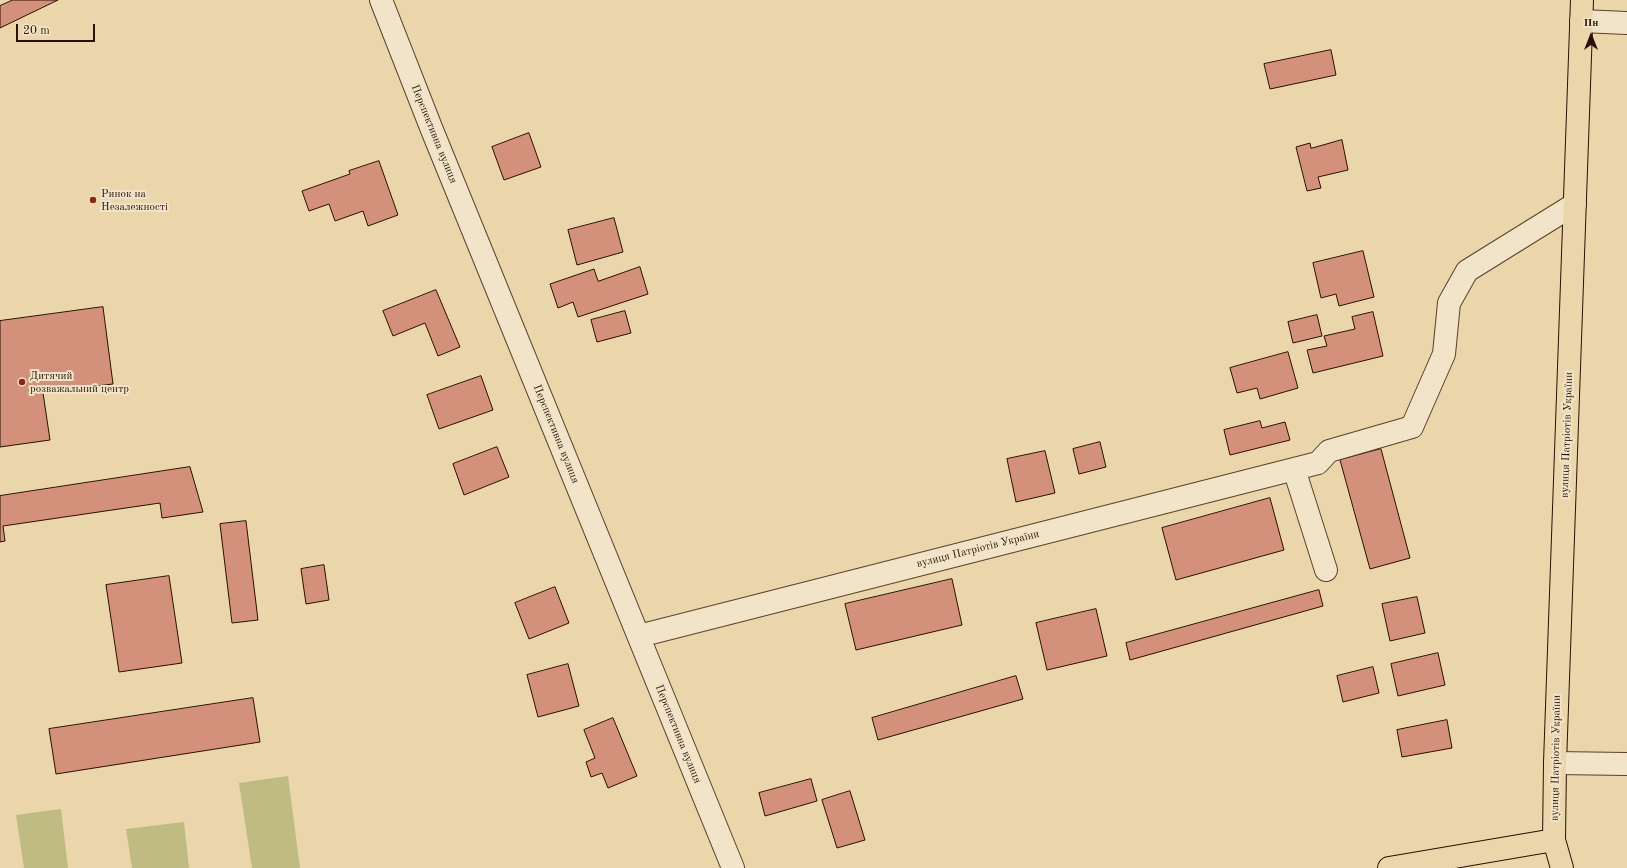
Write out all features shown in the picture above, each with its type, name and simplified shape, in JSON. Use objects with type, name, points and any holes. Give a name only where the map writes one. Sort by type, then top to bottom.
[{"type":"main road","name":"вулиця Патріотів України","points":[[1562,868],[1554,840],[1555,763],[1581,10]]},
{"type":"main road","points":[[1389,868],[1554,840]]},
{"type":"street","name":"Перспективна вулиця","points":[[381,0],[432,130],[733,868]]},
{"type":"street","points":[[1581,10],[1627,23]]},
{"type":"street","name":"вулиця Патріотів України","points":[[639,636],[1318,463],[1329,451],[1412,427],[1444,354],[1449,303],[1467,271],[1575,204]]},
{"type":"street","points":[[1294,469],[1326,570]]},
{"type":"street","points":[[1555,763],[1627,764]]},
{"type":"shaded area","points":[[288,776],[300,868],[252,868],[239,783]]},
{"type":"shaded area","points":[[61,809],[68,868],[24,868],[16,815]]},
{"type":"shaded area","points":[[184,822],[189,868],[132,868],[126,829]]},
{"type":"building","points":[[13,0],[58,0],[0,28],[0,6]]},
{"type":"building","points":[[1331,50],[1336,75],[1270,89],[1264,64]]},
{"type":"building","points":[[529,133],[541,167],[504,180],[492,147]]},
{"type":"building","points":[[1342,140],[1348,170],[1318,177],[1321,188],[1307,191],[1296,147],[1310,143],[1311,148]]},
{"type":"building","points":[[379,161],[398,215],[368,226],[363,211],[335,221],[329,204],[309,211],[302,191],[350,174],[349,171]]},
{"type":"building","points":[[614,218],[623,252],[577,265],[568,230]]},
{"type":"building","points":[[1363,251],[1374,297],[1339,306],[1336,294],[1321,298],[1313,263]]},
{"type":"building","points":[[640,267],[648,294],[578,317],[573,302],[558,308],[550,284],[594,269],[598,281]]},
{"type":"building","points":[[436,290],[460,347],[438,356],[425,323],[393,336],[383,311]]},
{"type":"building","points":[[103,307],[113,384],[43,393],[50,440],[0,447],[0,321]]},
{"type":"building","points":[[625,311],[631,333],[597,342],[591,320]]},
{"type":"building","points":[[1373,312],[1383,356],[1313,373],[1307,350],[1327,346],[1324,336],[1355,329],[1352,317]]},
{"type":"building","points":[[1317,315],[1322,336],[1293,343],[1288,322]]},
{"type":"building","points":[[1288,352],[1298,388],[1260,399],[1257,388],[1237,393],[1230,368]]},
{"type":"building","points":[[481,376],[493,410],[439,429],[427,395]]},
{"type":"building","points":[[1260,421],[1262,428],[1285,422],[1290,440],[1230,455],[1224,430]]},
{"type":"building","points":[[1100,442],[1106,467],[1079,474],[1073,449]]},
{"type":"building","points":[[497,447],[509,477],[464,495],[453,464]]},
{"type":"building","points":[[1381,449],[1410,558],[1370,569],[1340,460]]},
{"type":"building","points":[[1045,451],[1055,493],[1016,502],[1007,459]]},
{"type":"building","points":[[190,467],[203,512],[162,518],[160,503],[3,526],[5,541],[0,542],[0,496]]},
{"type":"building","points":[[1270,498],[1284,550],[1176,580],[1162,528]]},
{"type":"building","points":[[246,521],[258,620],[232,623],[220,524]]},
{"type":"building","points":[[324,565],[329,600],[306,604],[301,569]]},
{"type":"building","points":[[169,576],[182,663],[119,672],[106,585]]},
{"type":"building","points":[[952,579],[962,625],[856,650],[845,604]]},
{"type":"building","points":[[555,587],[569,623],[529,639],[515,603]]},
{"type":"building","points":[[1319,590],[1323,606],[1130,660],[1126,643]]},
{"type":"building","points":[[1417,597],[1425,633],[1390,641],[1382,604]]},
{"type":"building","points":[[1096,609],[1107,656],[1047,670],[1036,623]]},
{"type":"building","points":[[1438,653],[1445,685],[1398,696],[1391,664]]},
{"type":"building","points":[[568,664],[579,706],[538,717],[527,675]]},
{"type":"building","points":[[1373,667],[1379,693],[1343,702],[1337,676]]},
{"type":"building","points":[[1016,676],[1023,699],[878,740],[872,718]]},
{"type":"building","points":[[253,698],[260,742],[56,774],[49,729]]},
{"type":"building","points":[[613,718],[637,776],[608,788],[602,773],[591,777],[586,762],[595,758],[584,730]]},
{"type":"building","points":[[1447,720],[1452,748],[1402,757],[1397,730]]},
{"type":"building","points":[[811,779],[817,801],[765,816],[759,793]]},
{"type":"building","points":[[850,791],[865,840],[837,848],[822,800]]},
{"type":"place","name":"Ринок на Незалежності","points":[[93,200]]},
{"type":"place","name":"Дитячий розважальний центр","points":[[22,382]]}]
